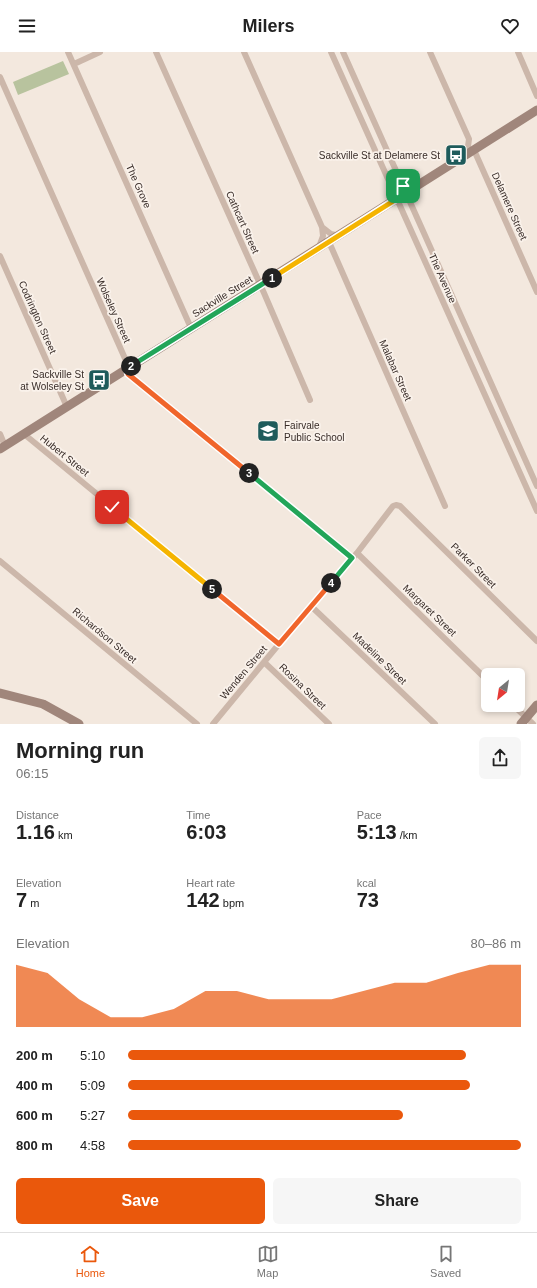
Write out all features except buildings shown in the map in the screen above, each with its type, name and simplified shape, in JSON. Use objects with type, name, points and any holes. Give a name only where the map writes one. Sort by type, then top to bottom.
[{"type":"main road","name":"Sackville Street","points":[[3,447],[537,110]]},
{"type":"main road","points":[[0,694],[43,704],[79,724]]},
{"type":"main road","points":[[527,722],[537,705]]},
{"type":"street","name":"The Grove","points":[[68,52],[191,328]]},
{"type":"street","points":[[74,64],[100,52]]},
{"type":"street","name":"Cathcart Street","points":[[156,52],[310,400]]},
{"type":"street","points":[[244,52],[322,227],[323,236],[319,248]]},
{"type":"street","name":"The Avenue","points":[[331,52],[537,511]]},
{"type":"street","name":"The Avenue","points":[[343,52],[537,486]]},
{"type":"street","name":"Delamere Street","points":[[430,52],[468,139],[471,152],[537,292]]},
{"type":"street","points":[[518,52],[537,96]]},
{"type":"street","name":"Wolseley Street","points":[[0,77],[127,363],[128,374],[352,558]]},
{"type":"street","points":[[0,96],[7,93]]},
{"type":"street","points":[[468,139],[482,145]]},
{"type":"street","points":[[322,227],[331,234],[339,236]]},
{"type":"street","name":"Malabar Street","points":[[328,242],[445,506]]},
{"type":"street","name":"Codrington Street","points":[[0,256],[67,407]]},
{"type":"street","points":[[0,434],[3,447]]},
{"type":"street","name":"Hubert Street","points":[[24,434],[279,644]]},
{"type":"street","name":"Wenden Street","points":[[213,724],[357,553],[393,506],[396,505]]},
{"type":"street","name":"Parker Street","points":[[396,505],[400,506],[537,640]]},
{"type":"street","name":"Margaret Street","points":[[357,553],[481,674]]},
{"type":"street","name":"Richardson Street","points":[[0,561],[197,724]]},
{"type":"street","name":"Madeline Street","points":[[312,607],[434,724]]},
{"type":"street","name":"Rosina Street","points":[[264,662],[329,724]]},
{"type":"street","points":[[519,712],[527,722]]},
{"type":"street","points":[[217,718],[223,724]]},
{"type":"green space","points":[[63,61],[69,74],[18,95],[13,82]]},
{"type":"place","name":"Sackville St at Delamere St","points":[[456,155]]},
{"type":"place","name":"Sackville St at Wolseley St","points":[[99,380]]},
{"type":"place","name":"Fairvale Public School","points":[[268,431]]},
{"type":"route","points":[[112,507],[279,644],[312,607],[352,558],[128,374],[127,369],[406,193],[403,186]]}]
